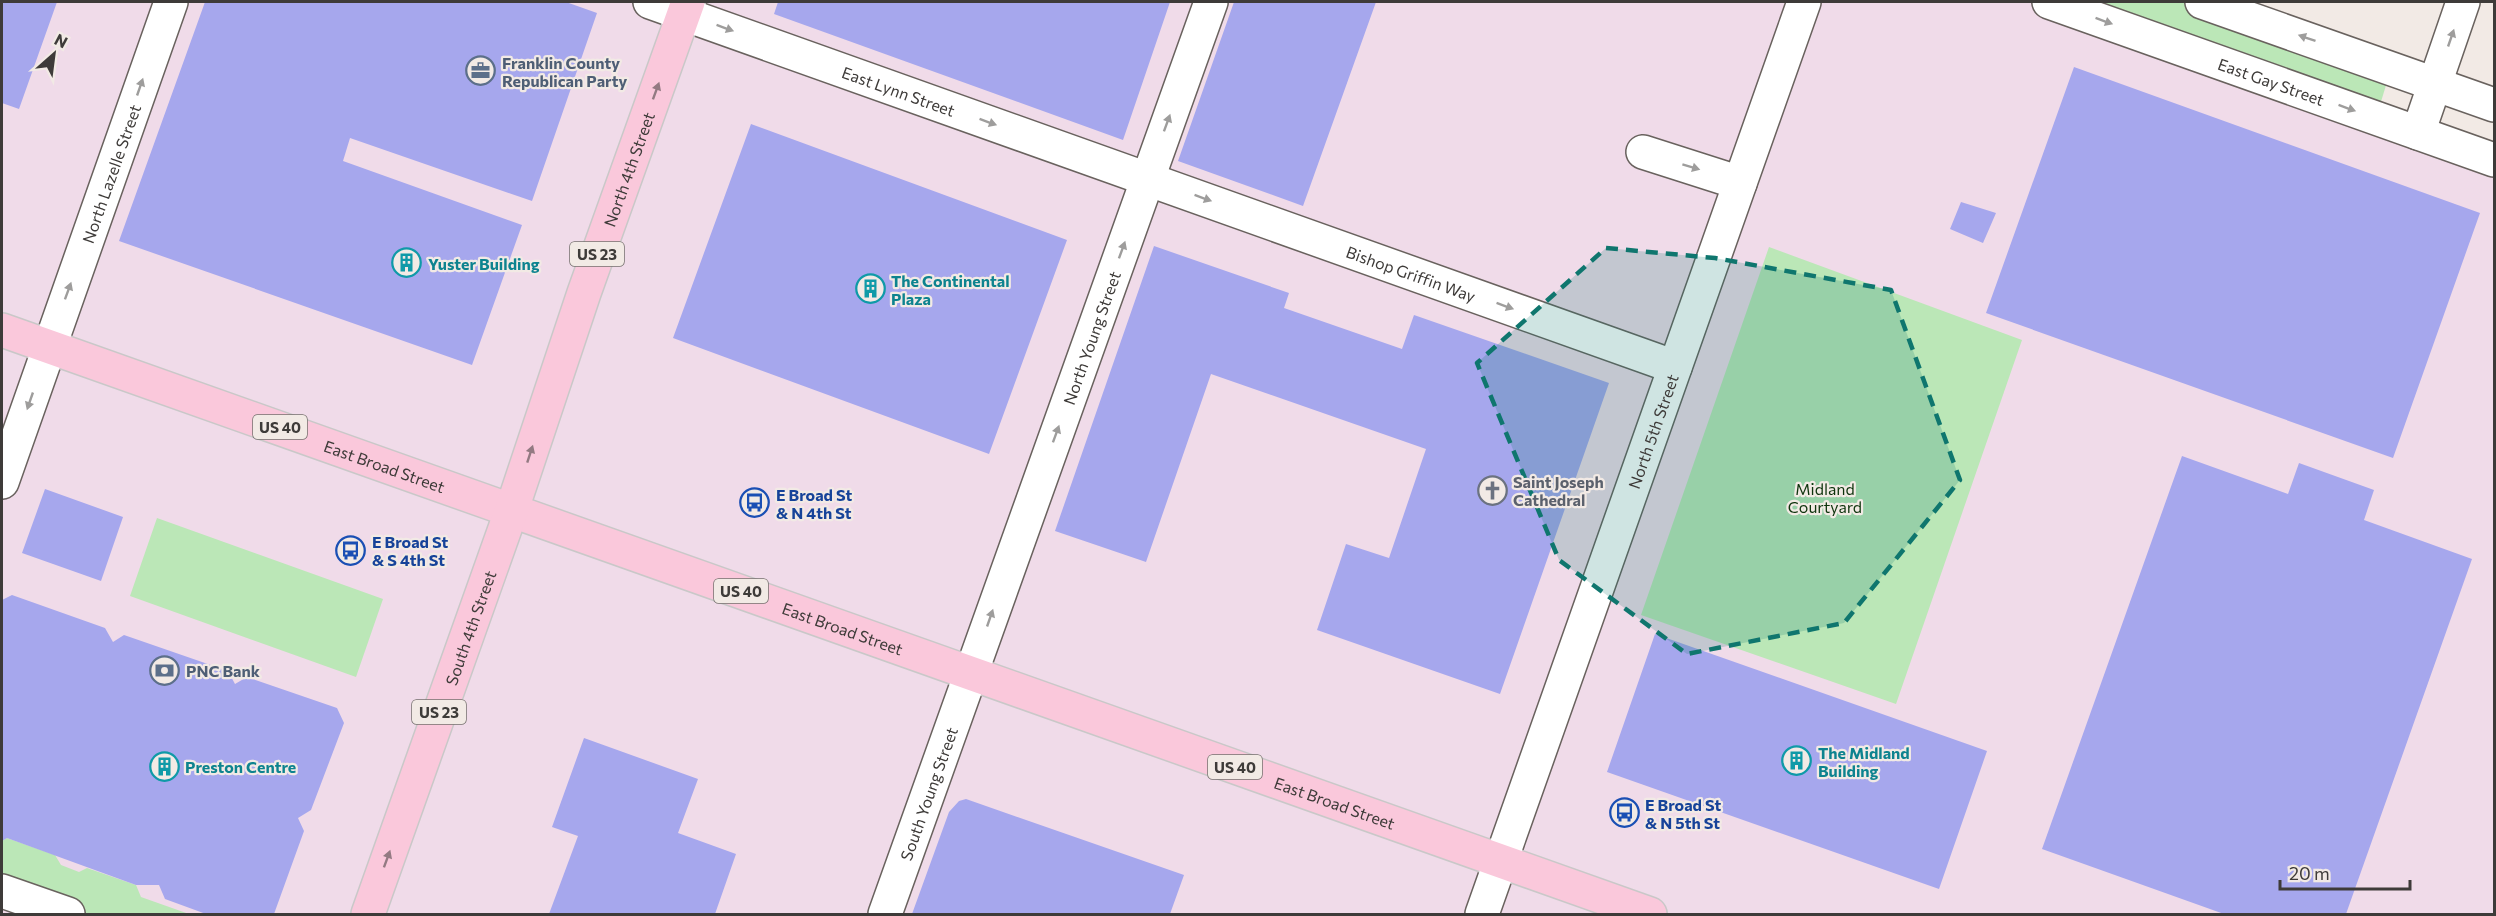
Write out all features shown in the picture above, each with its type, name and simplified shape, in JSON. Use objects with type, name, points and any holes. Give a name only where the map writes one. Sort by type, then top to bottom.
[{"type":"main road","name":"North 4th Street","points":[[512,509],[588,281],[686,8]]},
{"type":"main road","name":"East Broad Street","points":[[2,330],[512,509],[1650,915]]},
{"type":"main road","name":"South 4th Street","points":[[368,915],[512,509]]},
{"type":"street","name":"North Lazelle Street","points":[[2,482],[171,2]]},
{"type":"street","name":"East Lynn Street","points":[[651,2],[686,8],[1148,179]]},
{"type":"street","name":"North Young Street","points":[[971,673],[1211,2]]},
{"type":"street","name":"North 5th Street","points":[[1482,915],[1804,2]]},
{"type":"street","name":"East Gay Street","points":[[2049,2],[2494,160]]},
{"type":"street","points":[[2202,2],[2494,105]]},
{"type":"street","points":[[2418,133],[2463,2]]},
{"type":"street","points":[[1643,152],[1740,183]]},
{"type":"street","name":"Bishop Griffin Way","points":[[1148,179],[1675,367]]},
{"type":"street","name":"South Young Street","points":[[885,915],[971,673]]},
{"type":"street","points":[[2,891],[68,915]]},
{"type":"highlighted area","points":[[1606,248],[1715,258],[1891,290],[1960,480],[1844,623],[1687,654],[1559,560],[1477,363]]},
{"type":"shaded area","points":[[2,2],[2049,2],[2494,156],[2494,914],[2,914]]},
{"type":"green space","points":[[2049,2],[2202,2],[2387,82],[2376,118]]},
{"type":"green space","name":"Midland Courtyard","points":[[1769,247],[2022,340],[1896,704],[1641,615]]},
{"type":"green space","points":[[157,518],[383,599],[356,677],[130,596]]},
{"type":"green space","points":[[7,838],[55,855],[61,865],[79,872],[87,868],[136,885],[141,897],[189,914],[18,914],[2,909],[2,841]]},
{"type":"building","points":[[2,2],[57,2],[19,109],[2,103]]},
{"type":"building","points":[[205,2],[566,2],[597,13],[532,201],[350,138],[343,161],[522,225],[472,365],[119,241]]},
{"type":"building","points":[[778,2],[1170,2],[1123,140],[774,14]]},
{"type":"building","points":[[1234,2],[1376,2],[1303,206],[1178,161]]},
{"type":"building","points":[[2074,67],[2480,213],[2393,458],[1986,313]]},
{"type":"building","name":"The Continental Plaza","points":[[751,124],[1067,240],[989,454],[673,338]]},
{"type":"building","points":[[1961,202],[1996,213],[1983,243],[1950,229]]},
{"type":"building","name":"Saint Joseph Cathedral","points":[[1154,246],[1289,293],[1284,308],[1402,349],[1414,315],[1609,383],[1500,694],[1317,630],[1346,544],[1389,558],[1426,449],[1211,374],[1146,562],[1055,531]]},
{"type":"building","points":[[2182,456],[2288,494],[2299,463],[2374,490],[2364,520],[2472,559],[2346,914],[2224,914],[2042,849]]},
{"type":"building","points":[[45,489],[123,517],[101,581],[22,553]]},
{"type":"building","name":"Preston Centre","points":[[12,595],[105,628],[113,642],[124,635],[228,671],[235,684],[247,677],[337,708],[344,723],[311,810],[298,818],[304,831],[274,914],[206,914],[165,899],[159,885],[136,885],[7,838],[2,841],[2,600]]},
{"type":"building","name":"The Midland Building","points":[[1655,634],[1987,751],[1939,889],[1607,772]]},
{"type":"building","points":[[584,738],[698,779],[678,833],[736,854],[715,914],[549,914],[578,836],[552,827]]},
{"type":"building","points":[[966,799],[1184,875],[1170,914],[912,914],[949,812],[959,801]]},
{"type":"place","name":"Franklin County Republican Party","points":[[481,71]]},
{"type":"place","name":"Yuster Building","points":[[407,263]]},
{"type":"place","name":"The Continental Plaza","points":[[870,289]]},
{"type":"place","name":"Saint Joseph Cathedral","points":[[1492,490]]},
{"type":"place","name":"E Broad St & N 4th St","points":[[755,503]]},
{"type":"place","name":"E Broad St & S 4th St","points":[[351,550]]},
{"type":"place","name":"PNC Bank","points":[[165,670]]},
{"type":"place","name":"The Midland Building","points":[[1797,761]]},
{"type":"place","name":"Preston Centre","points":[[164,766]]},
{"type":"place","name":"E Broad St & N 5th St","points":[[1624,813]]}]
